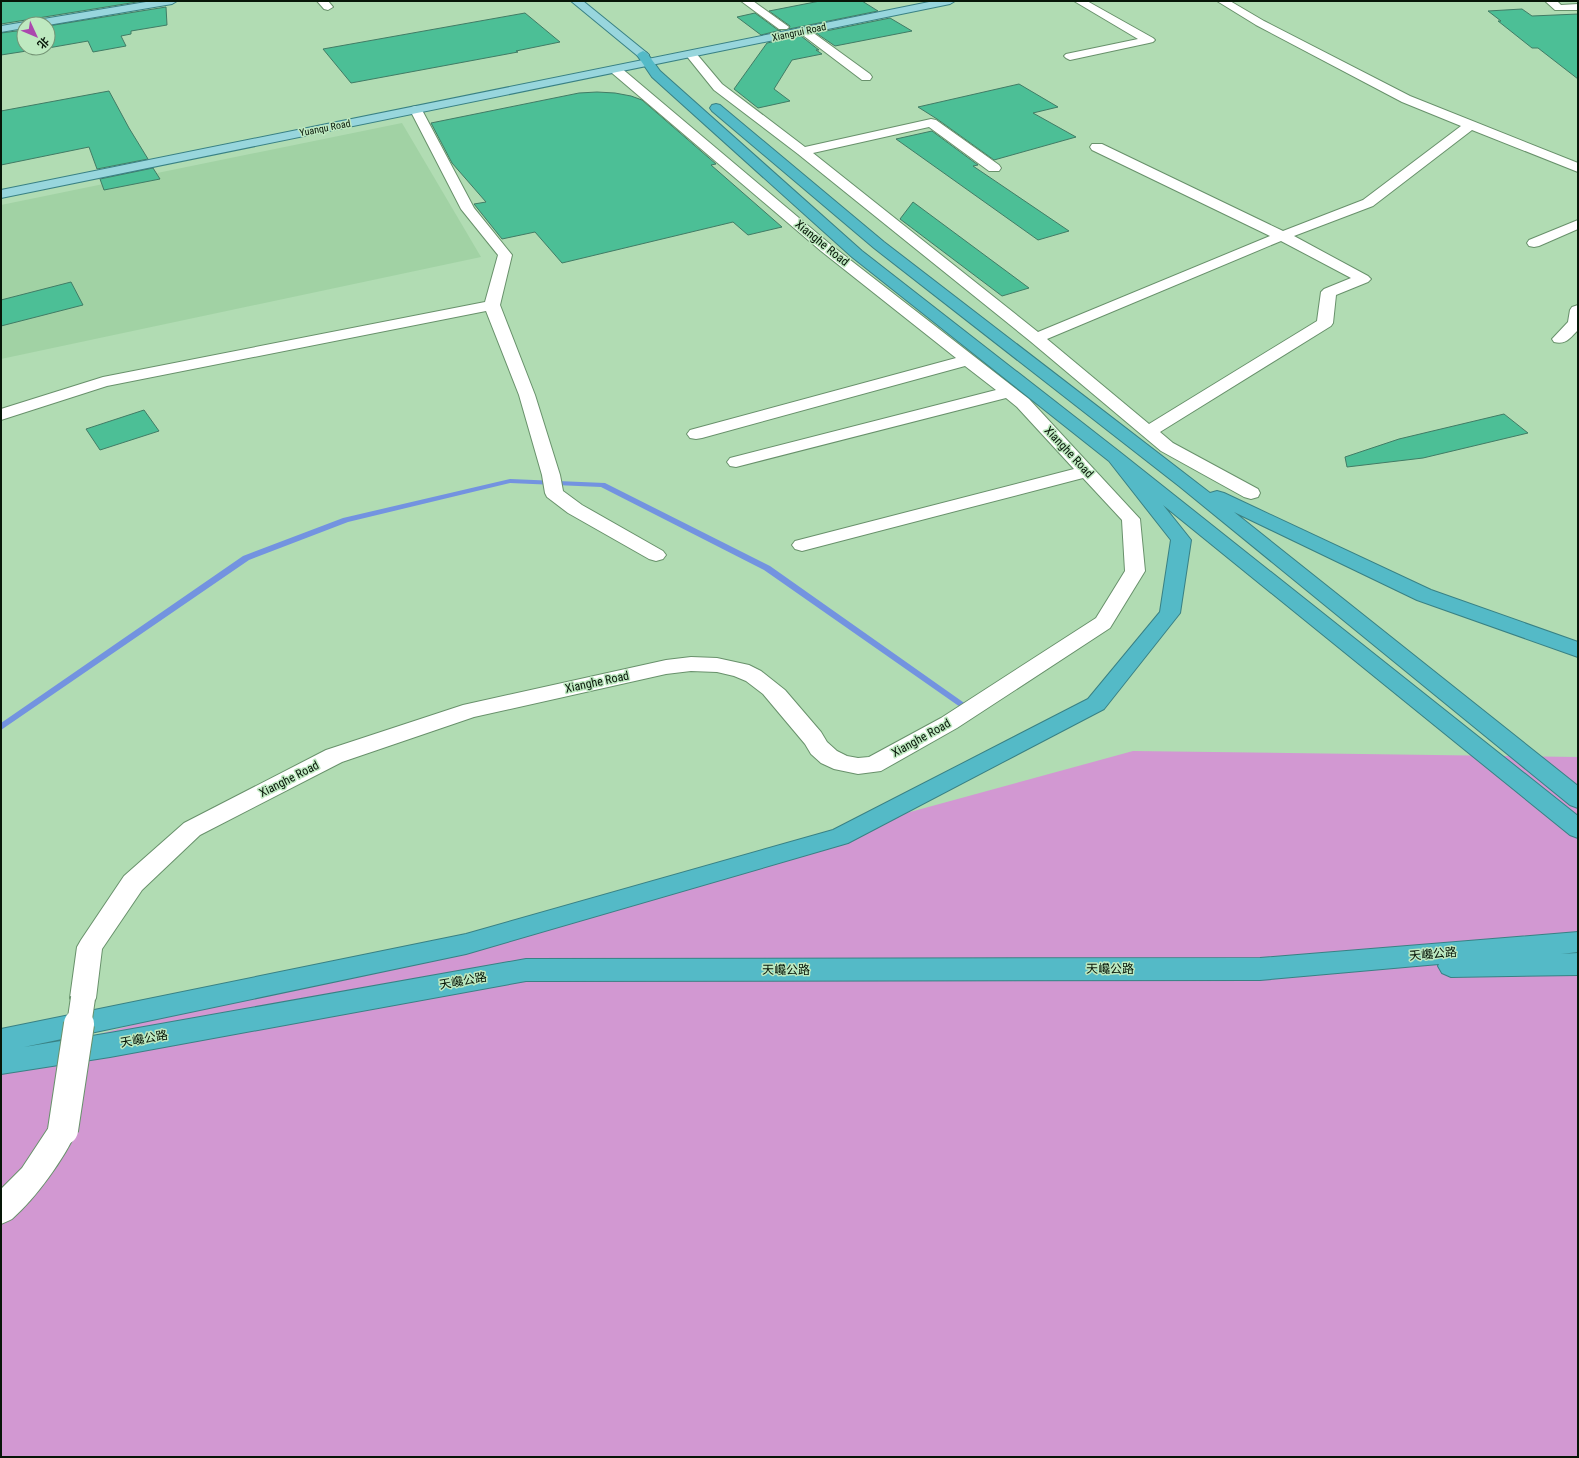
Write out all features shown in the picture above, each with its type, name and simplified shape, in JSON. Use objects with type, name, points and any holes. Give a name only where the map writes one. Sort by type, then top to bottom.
[{"type":"highway","points":[[646,59],[656,74],[857,254],[1115,458],[1578,829]]},
{"type":"highway","points":[[646,59],[670,70],[879,245],[1185,482],[1578,799]]},
{"type":"highway","points":[[1,1040],[466,944],[840,838],[1096,704],[1170,613],[1181,540],[1115,458]]},
{"type":"highway","points":[[1185,482],[1424,595],[1578,650]]},
{"type":"highway","name":"天巉公路","points":[[1,1062],[110,1045],[526,970],[1260,969],[1578,942]]},
{"type":"highway","points":[[1260,969],[1578,964]]},
{"type":"main road","points":[[56,20],[172,1]]},
{"type":"main road","points":[[576,1],[646,59]]},
{"type":"main road","name":"Xiangrui Road","points":[[646,59],[783,27],[914,1]]},
{"type":"main road","name":"Xiangrui Road","points":[[646,59],[691,54],[950,1]]},
{"type":"main road","points":[[1,29],[16,26]]},
{"type":"main road","name":"Yuanqu Road","points":[[1,194],[616,70],[646,59]]},
{"type":"main road","name":"Yuanqu Road","points":[[1,183],[646,59]]},
{"type":"street","points":[[746,1],[783,27]]},
{"type":"street","points":[[1070,56],[1149,40],[1079,1]]},
{"type":"street","points":[[1222,1],[1260,23],[1406,99],[1578,168]]},
{"type":"street","points":[[1550,1],[1559,8],[1578,7]]},
{"type":"street","points":[[804,31],[866,77]]},
{"type":"street","points":[[691,54],[718,87],[803,151],[1036,338],[1167,448],[1251,493]]},
{"type":"street","name":"Xianghe Road","points":[[1,1210],[32,1177],[63,1130],[90,947],[133,882],[192,828],[334,756],[471,710],[666,667],[692,663],[718,664],[743,671],[764,682],[814,738],[819,748],[829,757],[842,763],[858,766],[873,765],[949,723],[1103,624],[1135,571],[1131,519],[1023,403],[826,248],[616,70]]},
{"type":"street","points":[[416,110],[468,209],[505,254],[492,305],[527,395],[551,475],[554,493],[575,510],[656,555]]},
{"type":"street","points":[[803,151],[931,123],[994,168]]},
{"type":"street","points":[[1036,338],[1282,236],[1368,203],[1470,125]]},
{"type":"street","points":[[1097,147],[1282,236],[1363,279],[1329,292],[1325,323],[1148,432]]},
{"type":"street","points":[[1534,243],[1578,224]]},
{"type":"street","points":[[1,415],[103,382],[492,305]]},
{"type":"street","points":[[1560,339],[1576,323],[1578,310]]},
{"type":"street","points":[[696,434],[968,360]]},
{"type":"street","points":[[736,462],[1008,392]]},
{"type":"street","points":[[802,545],[1087,471]]},
{"type":"shaded area","points":[[402,123],[481,257],[1,359],[1,205]]},
{"type":"shaded area","points":[[1133,751],[1578,757],[1578,1457],[1,1457],[1,1061]]},
{"type":"building","points":[[1,1],[143,1],[50,16],[16,16],[16,22],[1,24]]},
{"type":"building","points":[[820,1],[862,1],[878,11],[789,29],[790,26],[769,11]]},
{"type":"building","points":[[166,7],[167,25],[131,31],[131,34],[121,36],[126,46],[93,52],[88,41],[56,47],[56,25]]},
{"type":"building","points":[[1522,9],[1532,16],[1578,14],[1578,79],[1538,48],[1532,48],[1498,21],[1501,21],[1488,11]]},
{"type":"building","points":[[525,13],[560,42],[516,51],[518,52],[351,83],[323,49]]},
{"type":"building","points":[[755,13],[778,30],[781,30],[761,35],[737,17]]},
{"type":"building","points":[[890,18],[912,31],[835,46],[816,33]]},
{"type":"building","points":[[16,31],[16,53],[1,55],[1,33]]},
{"type":"building","points":[[801,36],[822,54],[792,60],[774,89],[790,101],[758,108],[734,89],[767,43]]},
{"type":"building","points":[[1019,84],[1058,107],[1033,113],[1076,137],[994,160],[918,107]]},
{"type":"building","points":[[109,91],[148,159],[97,169],[89,147],[1,165],[1,111]]},
{"type":"building","points":[[579,93],[615,93],[642,100],[716,164],[711,165],[782,227],[748,235],[733,222],[562,263],[535,232],[502,239],[474,204],[486,202],[452,163],[431,123]]},
{"type":"building","points":[[932,131],[978,165],[973,166],[1069,231],[1038,240],[896,139]]},
{"type":"building","points":[[153,168],[160,179],[104,190],[100,179]]},
{"type":"building","points":[[913,202],[1029,288],[1002,296],[900,219]]},
{"type":"building","points":[[71,282],[83,305],[1,326],[1,300]]},
{"type":"building","points":[[144,410],[159,431],[100,450],[86,429]]},
{"type":"building","points":[[1504,414],[1528,433],[1423,458],[1347,467],[1345,457],[1399,439]]},
{"type":"waterway","points":[[1,727],[246,558],[346,520],[510,481],[602,485],[767,568],[966,707]]}]
